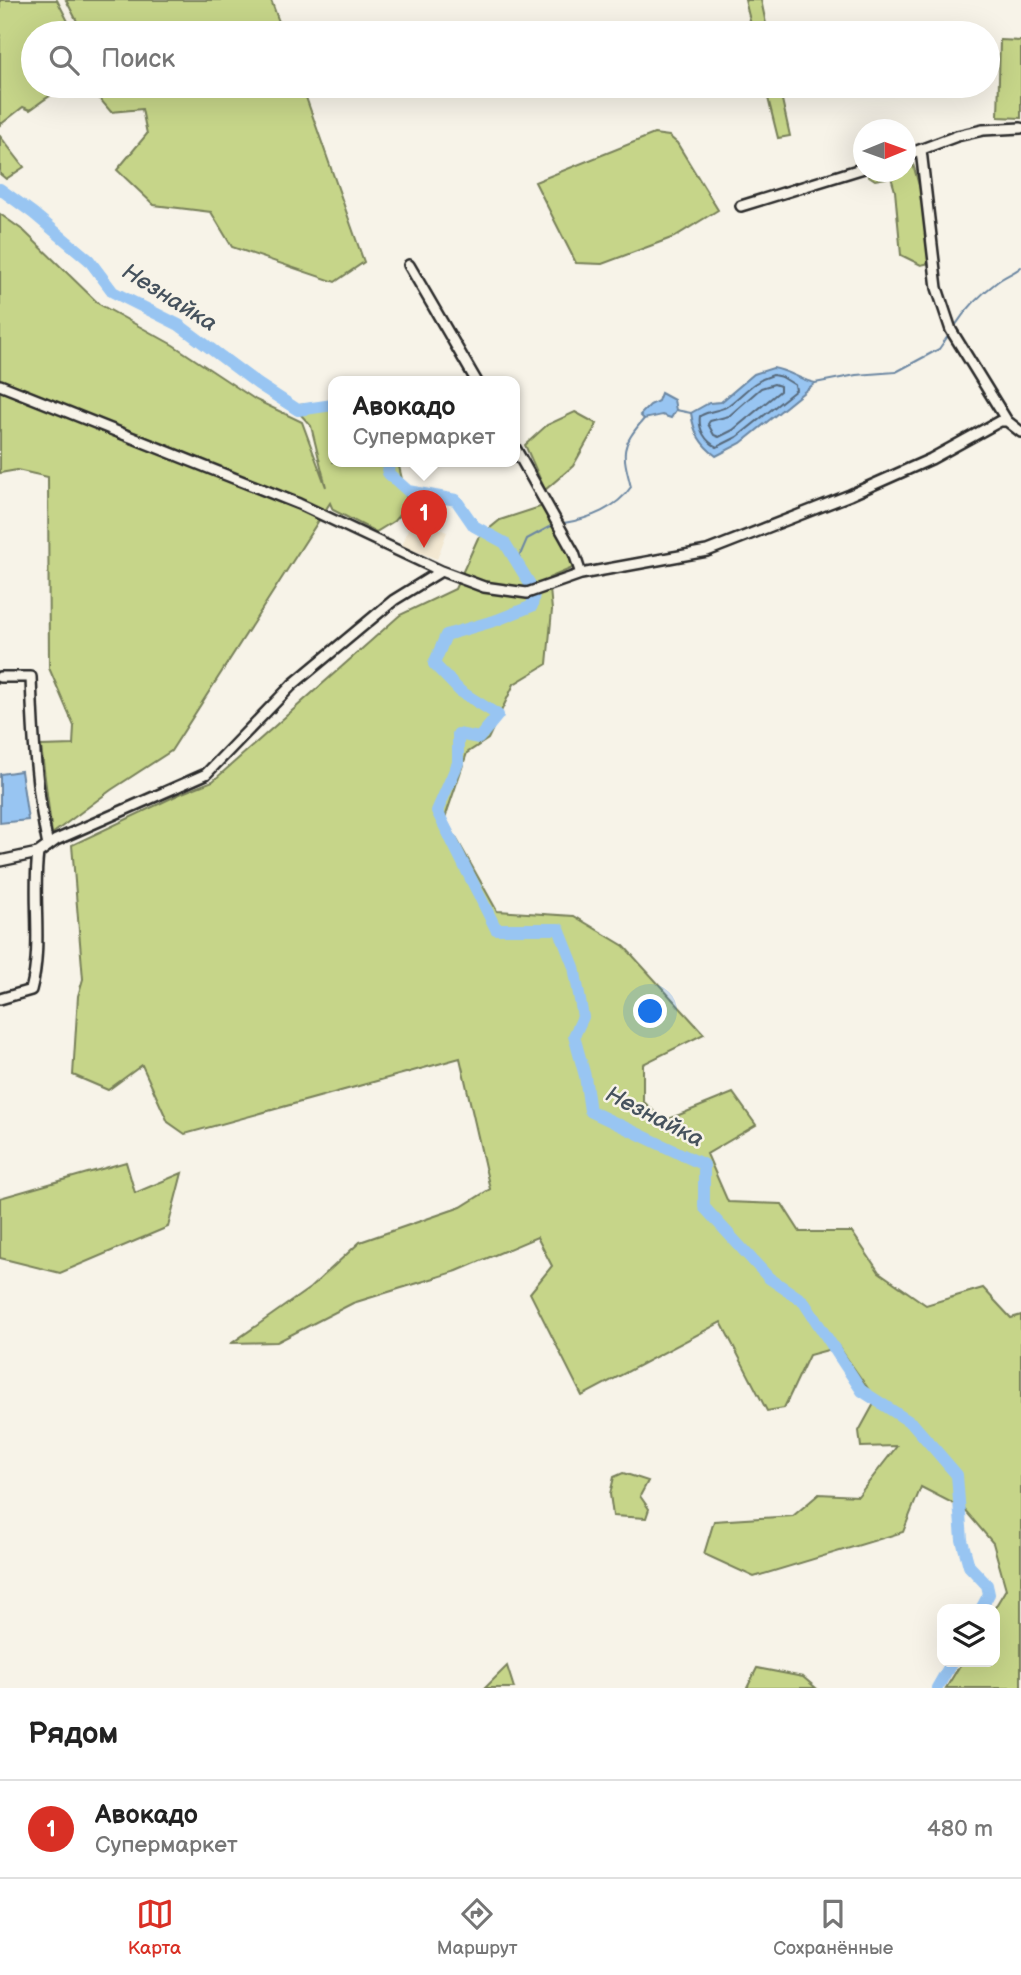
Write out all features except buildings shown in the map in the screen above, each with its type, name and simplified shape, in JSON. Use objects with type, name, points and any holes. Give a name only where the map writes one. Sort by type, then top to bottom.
[{"type":"street","points":[[916,152],[957,136],[983,130],[1021,128]]},
{"type":"street","points":[[921,150],[940,299],[951,330],[1007,421],[1021,432]]},
{"type":"street","points":[[741,206],[853,171]]},
{"type":"street","points":[[410,265],[474,376]]},
{"type":"street","points":[[0,385],[299,504],[441,571],[484,587],[527,593],[581,575],[707,551],[850,495],[931,459],[1000,421],[1007,421]]},
{"type":"street","points":[[520,457],[574,553],[581,575]]},
{"type":"street","points":[[0,861],[38,853],[56,840],[206,774],[292,685],[394,600],[441,571]]},
{"type":"street","points":[[0,677],[31,677],[33,757],[48,846]]},
{"type":"street","points":[[0,999],[31,990],[36,972],[35,874],[38,853]]},
{"type":"shaded area","points":[[412,519],[447,532],[437,559],[402,546]]},
{"type":"green space","points":[[0,0],[57,0],[68,21],[21,21],[21,98],[47,98],[30,110],[23,107],[0,125]]},
{"type":"green space","points":[[66,0],[271,0],[279,21],[77,21]]},
{"type":"green space","points":[[745,0],[761,0],[765,21],[750,21]]},
{"type":"green space","points":[[1000,40],[1021,41],[1021,118],[998,117]]},
{"type":"green space","points":[[99,98],[306,98],[364,262],[335,282],[232,247],[211,212],[154,205],[117,170],[147,134],[142,109],[111,112]]},
{"type":"green space","points":[[768,98],[782,98],[790,136],[778,138]]},
{"type":"green space","points":[[654,134],[669,136],[677,143],[718,210],[674,237],[602,264],[576,263],[535,182]]},
{"type":"green space","points":[[0,136],[24,167],[6,179],[0,174]]},
{"type":"green space","points":[[916,175],[923,200],[930,263],[921,265],[901,255],[892,182],[916,182]]},
{"type":"green space","points":[[0,214],[24,231],[99,304],[173,345],[256,400],[302,422],[326,487],[311,426],[301,415],[298,405],[328,402],[328,467],[399,467],[408,505],[394,521],[376,532],[333,510],[330,503],[171,751],[111,790],[52,834],[41,746],[73,745],[74,726],[49,668],[48,477],[17,470],[0,473]]},
{"type":"green space","points":[[575,412],[597,424],[573,466],[545,490],[525,445],[547,425]]},
{"type":"green space","points":[[543,506],[575,567],[549,578],[552,610],[547,664],[514,684],[488,739],[467,753],[445,818],[497,911],[574,916],[624,946],[704,1034],[643,1064],[643,1101],[664,1121],[733,1093],[756,1125],[707,1154],[728,1202],[782,1204],[800,1232],[852,1232],[879,1272],[926,1305],[983,1288],[1011,1318],[1021,1315],[1021,1688],[946,1688],[959,1667],[1000,1667],[1000,1604],[997,1604],[1006,1589],[993,1543],[964,1509],[921,1487],[903,1532],[754,1577],[704,1554],[714,1521],[793,1516],[819,1494],[858,1496],[897,1446],[861,1447],[859,1431],[876,1400],[839,1347],[809,1355],[784,1408],[767,1411],[721,1322],[582,1396],[530,1293],[552,1266],[537,1237],[457,1271],[353,1303],[277,1342],[232,1343],[310,1288],[360,1242],[461,1207],[490,1189],[460,1058],[185,1134],[168,1122],[142,1065],[108,1090],[73,1075],[78,996],[83,979],[72,845],[213,781],[400,615],[455,589],[478,538],[500,520]]},
{"type":"green space","points":[[126,1162],[135,1193],[182,1173],[168,1227],[60,1273],[0,1258],[0,1198]]},
{"type":"green space","points":[[623,1473],[648,1481],[640,1496],[649,1509],[646,1518],[613,1516],[610,1494],[614,1477]]},
{"type":"green space","points":[[507,1666],[514,1688],[485,1688]]},
{"type":"green space","points":[[757,1668],[803,1677],[816,1688],[747,1688]]},
{"type":"water","points":[[773,368],[815,383],[741,443],[716,456],[699,438],[691,413],[709,403],[721,402],[754,374]]},
{"type":"water","points":[[661,393],[674,400],[676,410],[671,418],[662,415],[644,419],[640,415],[658,401]]},
{"type":"water","points":[[21,771],[28,820],[0,823],[0,774]]},
{"type":"waterway","name":"Незнайка","points":[[0,189],[89,260],[113,292],[179,325],[298,410],[328,406]]},
{"type":"waterway","points":[[955,326],[985,292],[1021,267]]},
{"type":"waterway","points":[[815,383],[856,375],[896,372],[939,349],[948,336]]},
{"type":"waterway","points":[[676,410],[691,413]]},
{"type":"waterway","points":[[564,523],[583,519],[610,507],[631,487],[625,450],[644,419]]},
{"type":"waterway","name":"Незнайка","points":[[389,467],[388,473],[408,491],[456,500],[474,526],[505,543],[533,589]]},
{"type":"waterway","points":[[517,562],[527,539],[551,526]]},
{"type":"waterway","name":"Незнайка","points":[[534,594],[532,606],[446,635],[434,664],[460,691],[498,715],[479,738],[458,734],[458,763],[437,811],[496,929],[559,929],[574,967],[583,1017],[574,1036],[585,1076],[590,1111],[704,1165],[704,1207],[769,1278],[803,1301],[862,1391],[913,1424],[957,1475],[962,1540],[969,1566],[987,1585],[989,1594],[984,1604]]},
{"type":"waterway","name":"Незнайка","points":[[937,1688],[949,1667]]},
{"type":"place","name":"Авокадо","points":[[424,548]]}]
